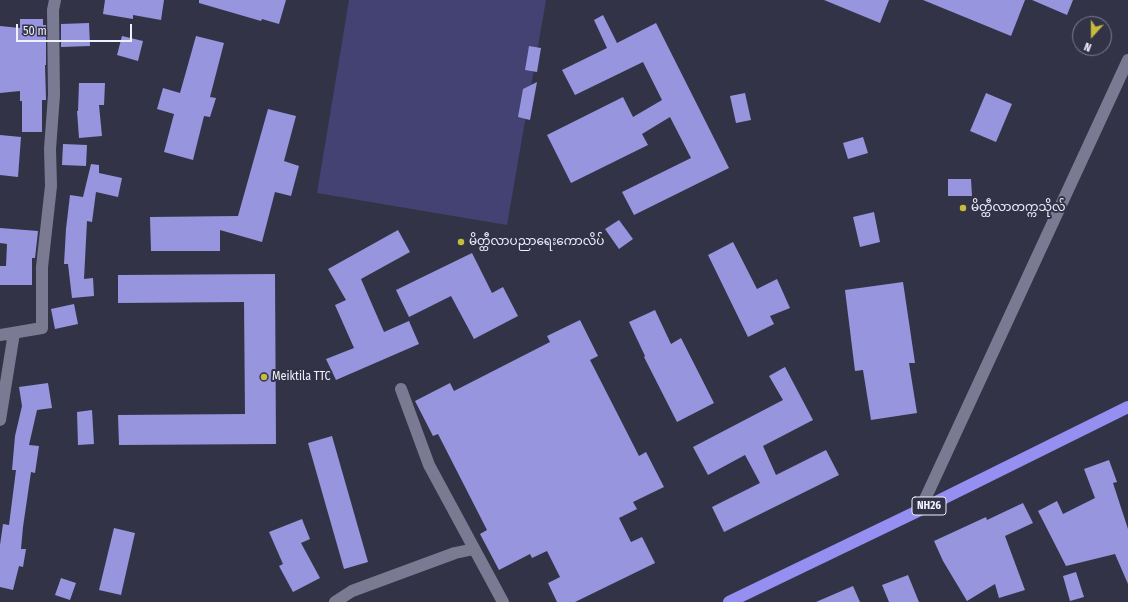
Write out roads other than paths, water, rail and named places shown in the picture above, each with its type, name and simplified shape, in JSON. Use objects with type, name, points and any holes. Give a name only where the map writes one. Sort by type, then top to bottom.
[{"type":"highway","name":"NH26","points":[[729,602],[920,510],[1128,407]]},
{"type":"street","points":[[0,335],[42,328],[42,267],[51,186],[50,149],[54,96],[53,10],[55,0]]},
{"type":"street","points":[[920,510],[1128,60]]},
{"type":"street","points":[[0,420],[14,333]]},
{"type":"street","points":[[401,389],[429,465],[503,602]]},
{"type":"street","points":[[335,602],[352,590],[455,553],[474,549]]},
{"type":"place","name":"မိတ္ထီလာတက္ကသိုလ်","points":[[963,208]]},
{"type":"place","name":"မိတ္ထီလာပညာရေးကောလိပ်","points":[[461,242]]},
{"type":"place","name":"Meiktila TTC","points":[[264,377]]}]
